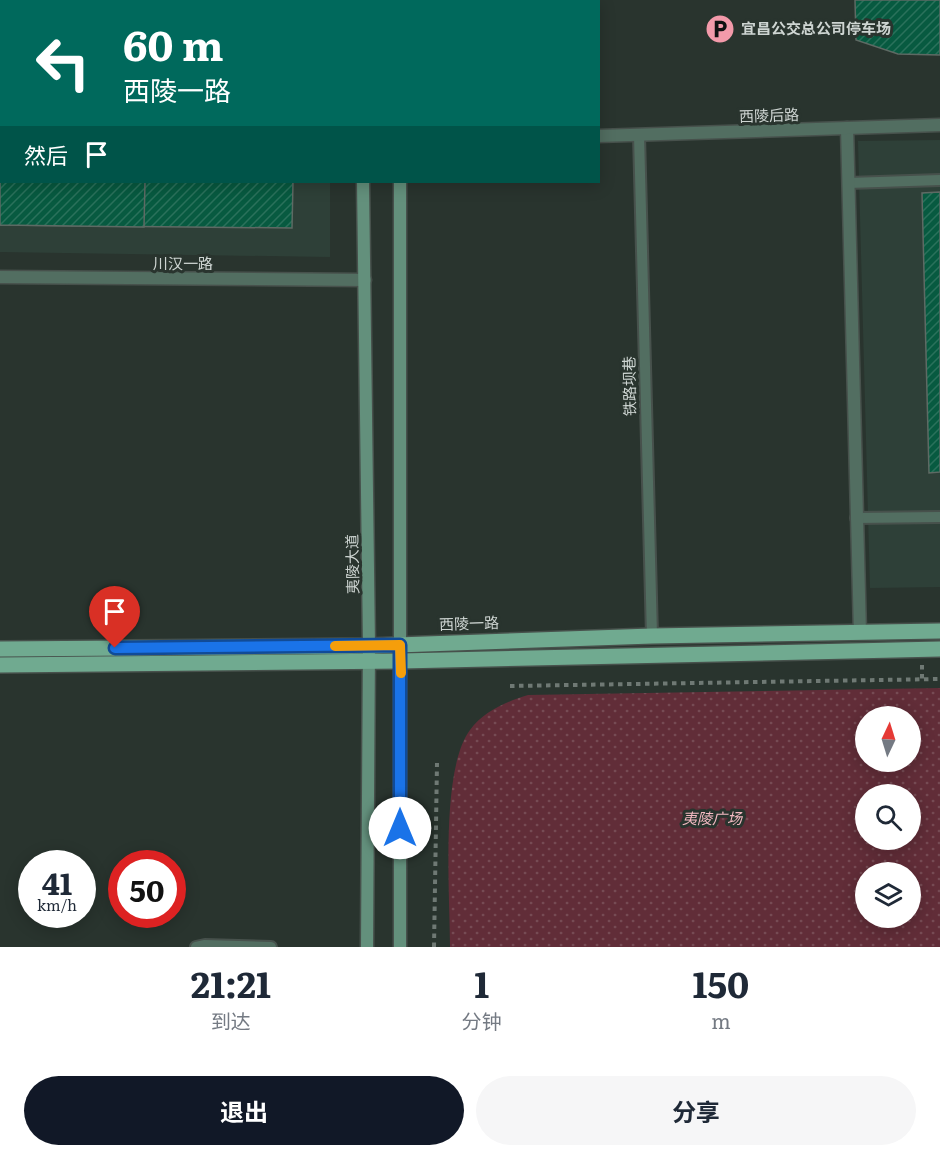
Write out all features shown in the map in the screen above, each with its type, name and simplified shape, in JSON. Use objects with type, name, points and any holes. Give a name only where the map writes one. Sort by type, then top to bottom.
[{"type":"main road","name":"夷陵大道","points":[[363,183],[369,646],[367,947]]},
{"type":"main road","points":[[400,183],[400,947]]},
{"type":"main road","name":"西陵一路","points":[[0,649],[369,646],[651,636],[940,631]]},
{"type":"main road","points":[[0,665],[369,662],[940,649]]},
{"type":"street","name":"西陵后路","points":[[600,136],[940,125]]},
{"type":"street","points":[[847,128],[860,633]]},
{"type":"street","name":"川汉一路","points":[[0,278],[365,280]]},
{"type":"lane","name":"铁路坝巷","points":[[639,135],[651,636]]},
{"type":"lane","points":[[848,183],[940,180]]},
{"type":"lane","points":[[856,518],[940,517]]},
{"type":"lane","points":[[196,947],[206,945],[271,947]]},
{"type":"path","points":[[510,686],[940,679]]},
{"type":"path","points":[[655,684],[655,693]]},
{"type":"path","points":[[434,947],[437,763]]},
{"type":"shaded area","points":[[940,140],[940,587],[870,588],[858,141]]},
{"type":"shaded area","points":[[0,183],[330,183],[330,257],[0,252]]},
{"type":"green space","name":"夷陵广场","points":[[940,688],[940,947],[450,947],[448,866],[450,803],[454,773],[461,749],[470,730],[482,717],[505,704],[528,695]]},
{"type":"building","points":[[855,0],[940,0],[940,55],[898,54],[856,40]]},
{"type":"building","points":[[0,183],[293,183],[292,228],[0,225]]},
{"type":"building","points":[[0,183],[145,183],[144,227],[0,225]]},
{"type":"building","points":[[940,192],[940,472],[929,473],[922,193]]},
{"type":"slow traffic","points":[[335,646],[400,645],[401,673]]},
{"type":"place","name":"宜昌公交总公司停车场","points":[[720,29]]},
{"type":"route","points":[[115,648],[400,645],[400,828]]}]
